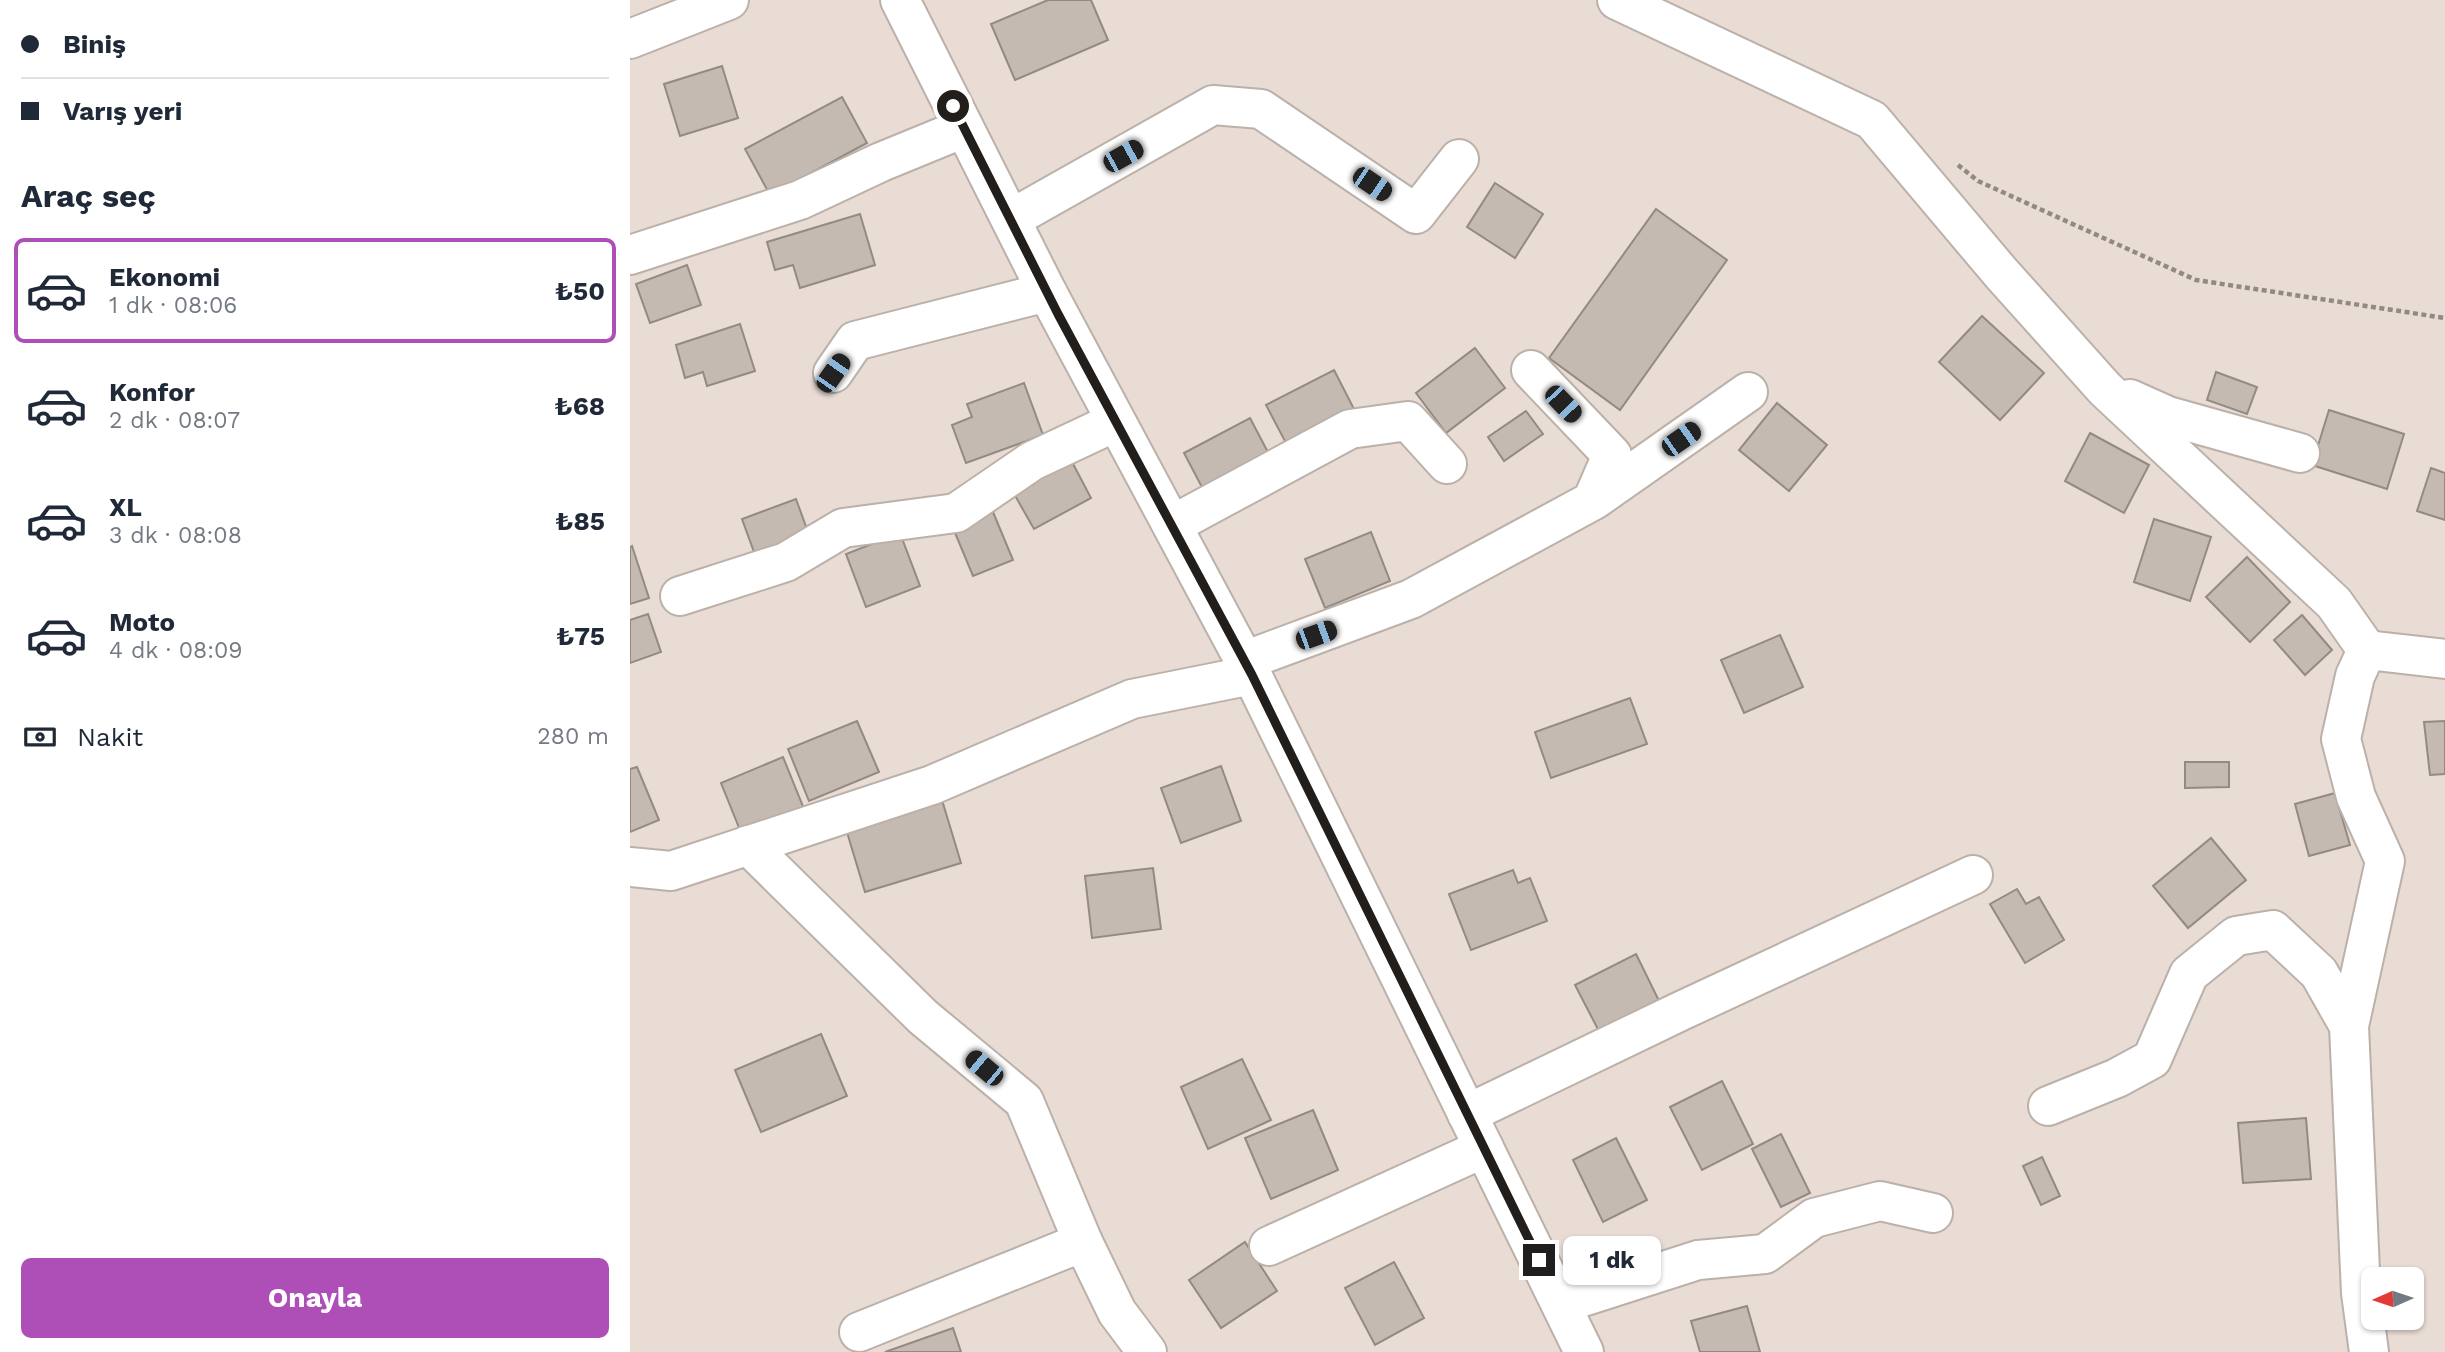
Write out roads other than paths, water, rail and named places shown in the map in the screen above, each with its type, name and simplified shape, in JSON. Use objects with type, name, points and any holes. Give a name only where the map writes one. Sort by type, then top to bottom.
[{"type":"street","points":[[630,39],[729,0]]},
{"type":"street","points":[[900,0],[1047,292],[1248,668],[1584,1352]]},
{"type":"street","points":[[1617,0],[1872,120],[2001,273],[2105,389],[2334,603],[2367,650],[2445,659]]},
{"type":"street","points":[[1011,219],[1213,105],[1261,109],[1416,214],[1460,159]]},
{"type":"street","points":[[630,255],[800,200],[881,162],[964,128]]},
{"type":"street","points":[[833,373],[855,341],[1047,292]]},
{"type":"street","points":[[1531,370],[1612,455],[1592,501]]},
{"type":"street","points":[[2105,389],[2168,416],[2300,453]]},
{"type":"street","points":[[630,867],[671,871],[932,785],[1132,699],[1248,668],[1411,599],[1592,501],[1748,392]]},
{"type":"street","points":[[1172,525],[1350,429],[1408,421],[1447,464]]},
{"type":"street","points":[[680,596],[786,562],[843,528],[956,513],[1032,461],[1115,422]]},
{"type":"street","points":[[2367,650],[2355,676],[2341,739],[2356,797],[2385,861],[2349,1026],[2361,1293],[2369,1352]]},
{"type":"street","points":[[748,845],[923,1017],[1024,1101],[1083,1242],[1117,1312],[1147,1352]]},
{"type":"street","points":[[1467,1114],[1973,875]]},
{"type":"street","points":[[2048,1106],[2118,1078],[2152,1059],[2189,974],[2236,936],[2273,930],[2319,972],[2349,1026]]},
{"type":"street","points":[[1269,1246],[1484,1148]]},
{"type":"street","points":[[1560,1304],[1698,1260],[1765,1254],[1814,1218],[1880,1201],[1933,1213]]},
{"type":"street","points":[[859,1332],[1083,1242]]}]
